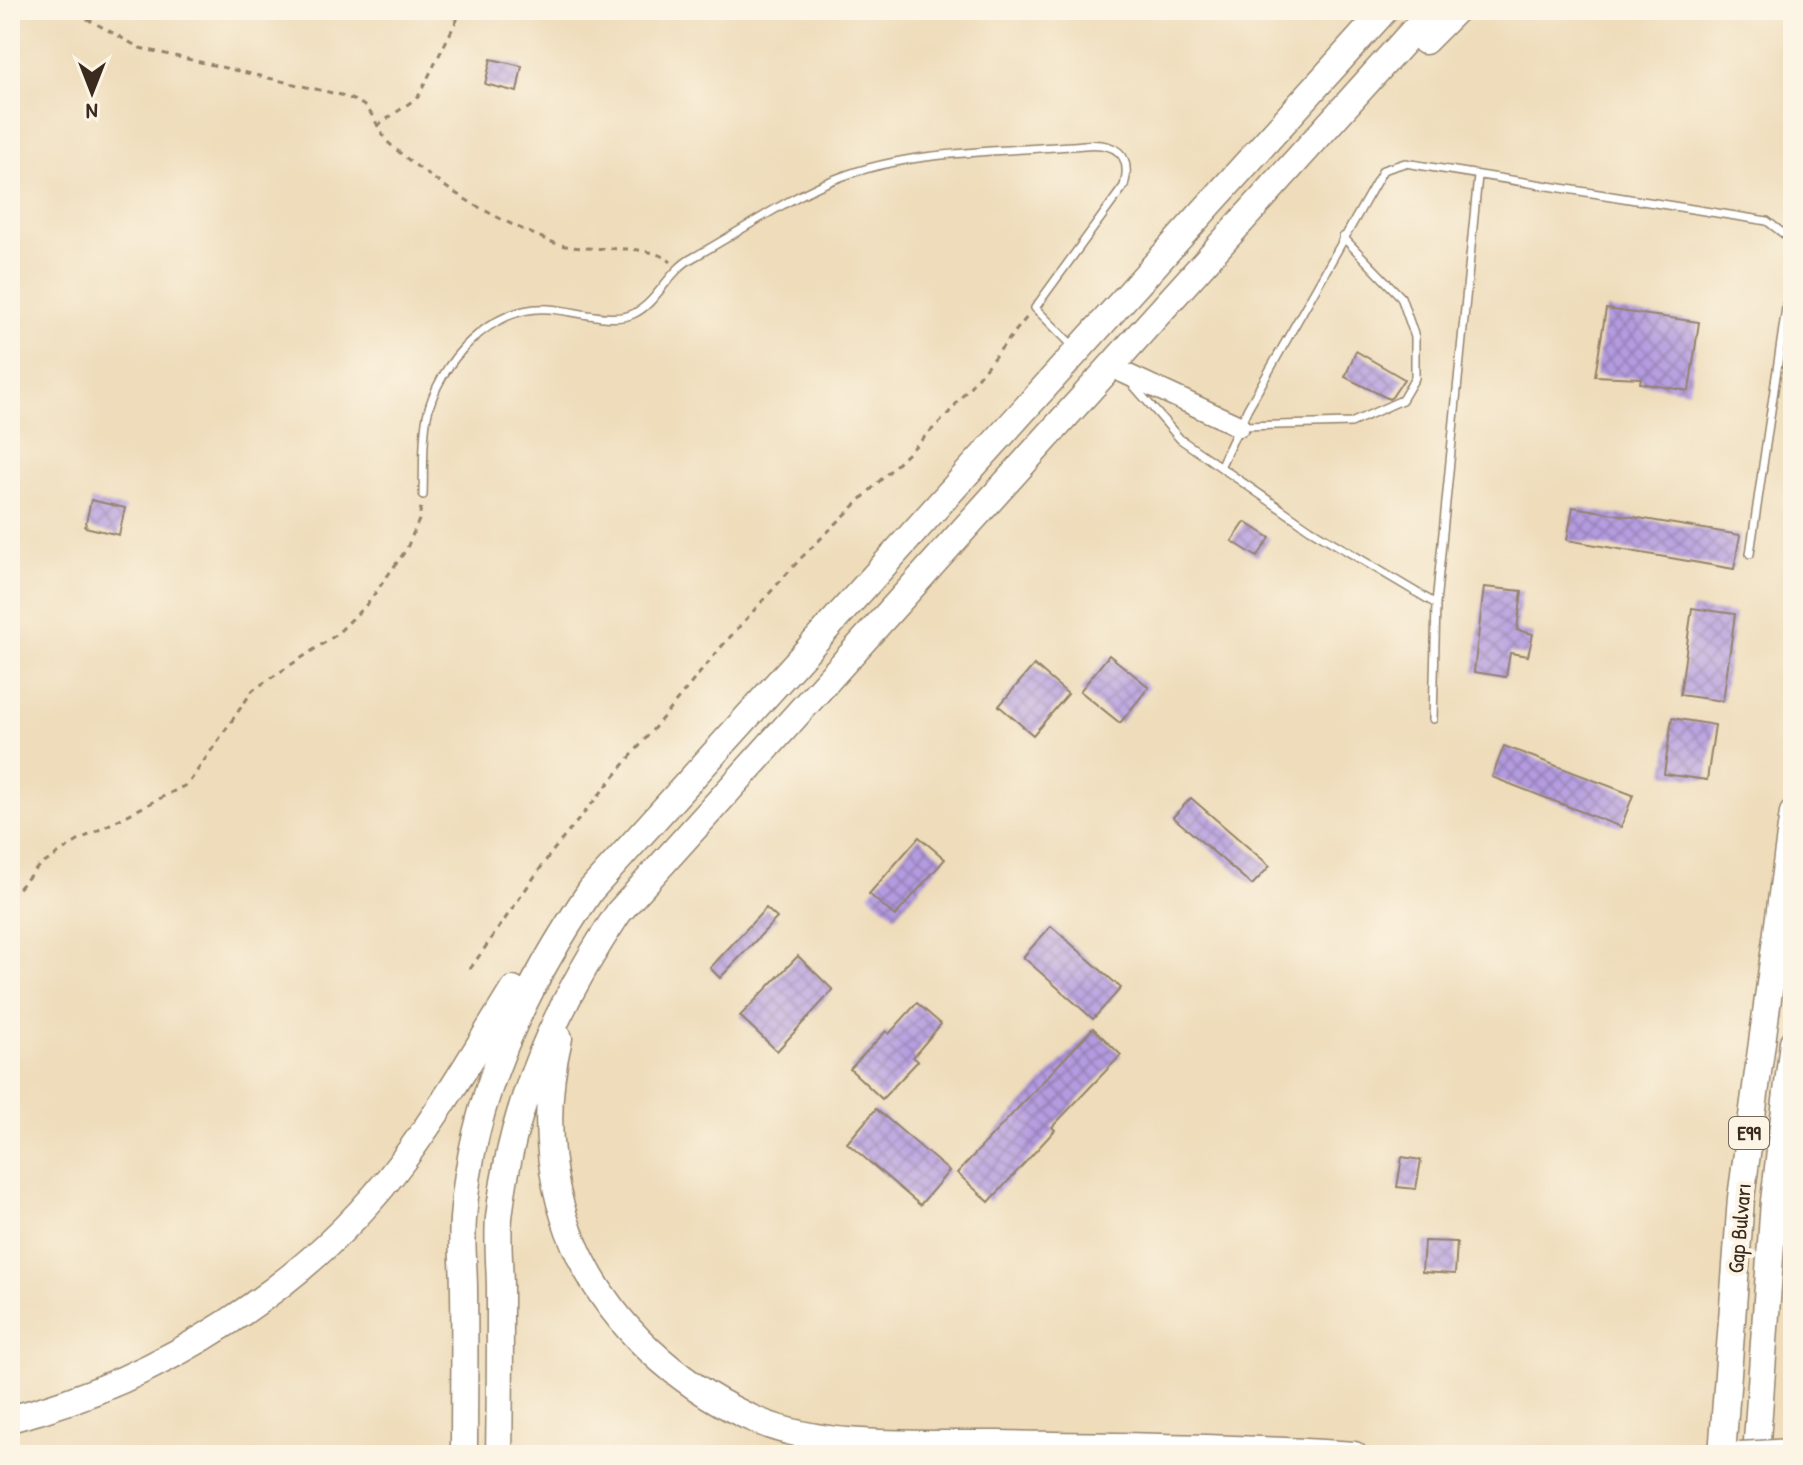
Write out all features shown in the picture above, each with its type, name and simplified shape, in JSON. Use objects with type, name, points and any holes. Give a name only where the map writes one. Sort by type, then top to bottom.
[{"type":"highway","points":[[1255,152],[1374,10]]},
{"type":"highway","points":[[464,1455],[463,1219],[486,1095],[510,1030],[547,954],[591,890],[1385,10]]},
{"type":"highway","points":[[499,1455],[499,1221],[521,1105],[543,1044],[578,972],[619,912],[1119,368],[1432,10]]},
{"type":"highway","points":[[1276,186],[1456,10]]},
{"type":"highway","points":[[10,1419],[51,1409],[148,1369],[227,1322],[297,1270],[356,1214],[403,1161],[451,1092],[537,950],[587,886],[676,795]]},
{"type":"highway","name":"Gap Bulvarı","points":[[1722,1455],[1741,1198],[1793,813]]},
{"type":"highway","points":[[703,819],[623,918],[592,965],[563,1027],[551,1079],[551,1165],[559,1207],[593,1282],[618,1316],[647,1346],[719,1402],[760,1422],[805,1435],[887,1443],[1262,1449],[1354,1455]]},
{"type":"highway","name":"Gap Bulvarı","points":[[1756,1455],[1774,1201],[1793,1042]]},
{"type":"highway","points":[[1740,1455],[1793,1452]]},
{"type":"street","points":[[1119,368],[1239,426]]},
{"type":"lane","points":[[423,495],[427,417],[443,377],[458,354],[484,329],[519,310],[546,308],[630,316],[645,308],[678,268],[835,178],[874,167],[1104,143],[1115,147],[1126,159],[1128,171],[1124,186],[1035,308],[1077,350]]},
{"type":"lane","points":[[1221,465],[1239,426],[1383,170],[1405,163],[1767,221],[1789,238],[1793,260],[1750,554]]},
{"type":"lane","points":[[1433,719],[1436,604],[1478,176]]},
{"type":"lane","points":[[1239,426],[1351,423],[1402,400],[1415,378],[1415,337],[1401,297],[1343,237]]},
{"type":"lane","points":[[1119,368],[1180,439],[1310,529],[1436,604]]},
{"type":"path","points":[[40,10],[82,16],[140,48],[341,95],[365,106],[387,142],[430,177],[483,209],[555,244],[588,249],[630,249],[666,258],[678,268]]},
{"type":"path","points":[[377,126],[418,97],[462,10]]},
{"type":"path","points":[[470,969],[551,853],[722,646],[801,558],[947,415],[1035,308]]},
{"type":"path","points":[[10,897],[38,867],[81,839],[188,784],[253,690],[336,635],[368,603],[406,550],[419,520],[423,495]]},
{"type":"building","points":[[491,59],[522,66],[517,92],[485,84]]},
{"type":"building","points":[[1606,309],[1699,322],[1689,391],[1640,383],[1641,378],[1595,376]]},
{"type":"building","points":[[1356,351],[1404,379],[1392,397],[1389,399],[1345,377]]},
{"type":"building","points":[[91,500],[125,508],[119,535],[85,527]]},
{"type":"building","points":[[1573,507],[1740,535],[1734,569],[1567,540]]},
{"type":"building","points":[[1245,522],[1270,538],[1257,557],[1232,541]]},
{"type":"building","points":[[1484,587],[1522,591],[1517,630],[1533,634],[1528,656],[1510,653],[1506,677],[1474,672]]},
{"type":"building","points":[[1692,608],[1735,614],[1723,701],[1680,695]]},
{"type":"building","points":[[1109,655],[1149,687],[1120,723],[1080,691]]},
{"type":"building","points":[[1034,665],[1068,694],[1033,735],[999,706]]},
{"type":"building","points":[[1672,718],[1715,725],[1707,780],[1664,774]]},
{"type":"building","points":[[1504,746],[1633,795],[1621,827],[1492,777]]},
{"type":"building","points":[[1191,798],[1270,866],[1252,885],[1173,817]]},
{"type":"building","points":[[919,837],[945,859],[895,916],[869,894]]},
{"type":"building","points":[[766,908],[777,918],[720,978],[710,968]]},
{"type":"building","points":[[1051,926],[1121,988],[1093,1019],[1023,957]]},
{"type":"building","points":[[798,956],[833,990],[777,1051],[740,1016]]},
{"type":"building","points":[[917,1003],[941,1024],[913,1057],[918,1061],[882,1099],[850,1069],[886,1031],[889,1034]]},
{"type":"building","points":[[1093,1028],[1121,1055],[1052,1127],[1055,1130],[989,1202],[957,1173]]},
{"type":"building","points":[[876,1109],[949,1171],[920,1205],[847,1143]]},
{"type":"building","points":[[1402,1157],[1421,1160],[1416,1189],[1397,1187]]},
{"type":"building","points":[[1424,1241],[1457,1242],[1455,1274],[1422,1272]]}]
